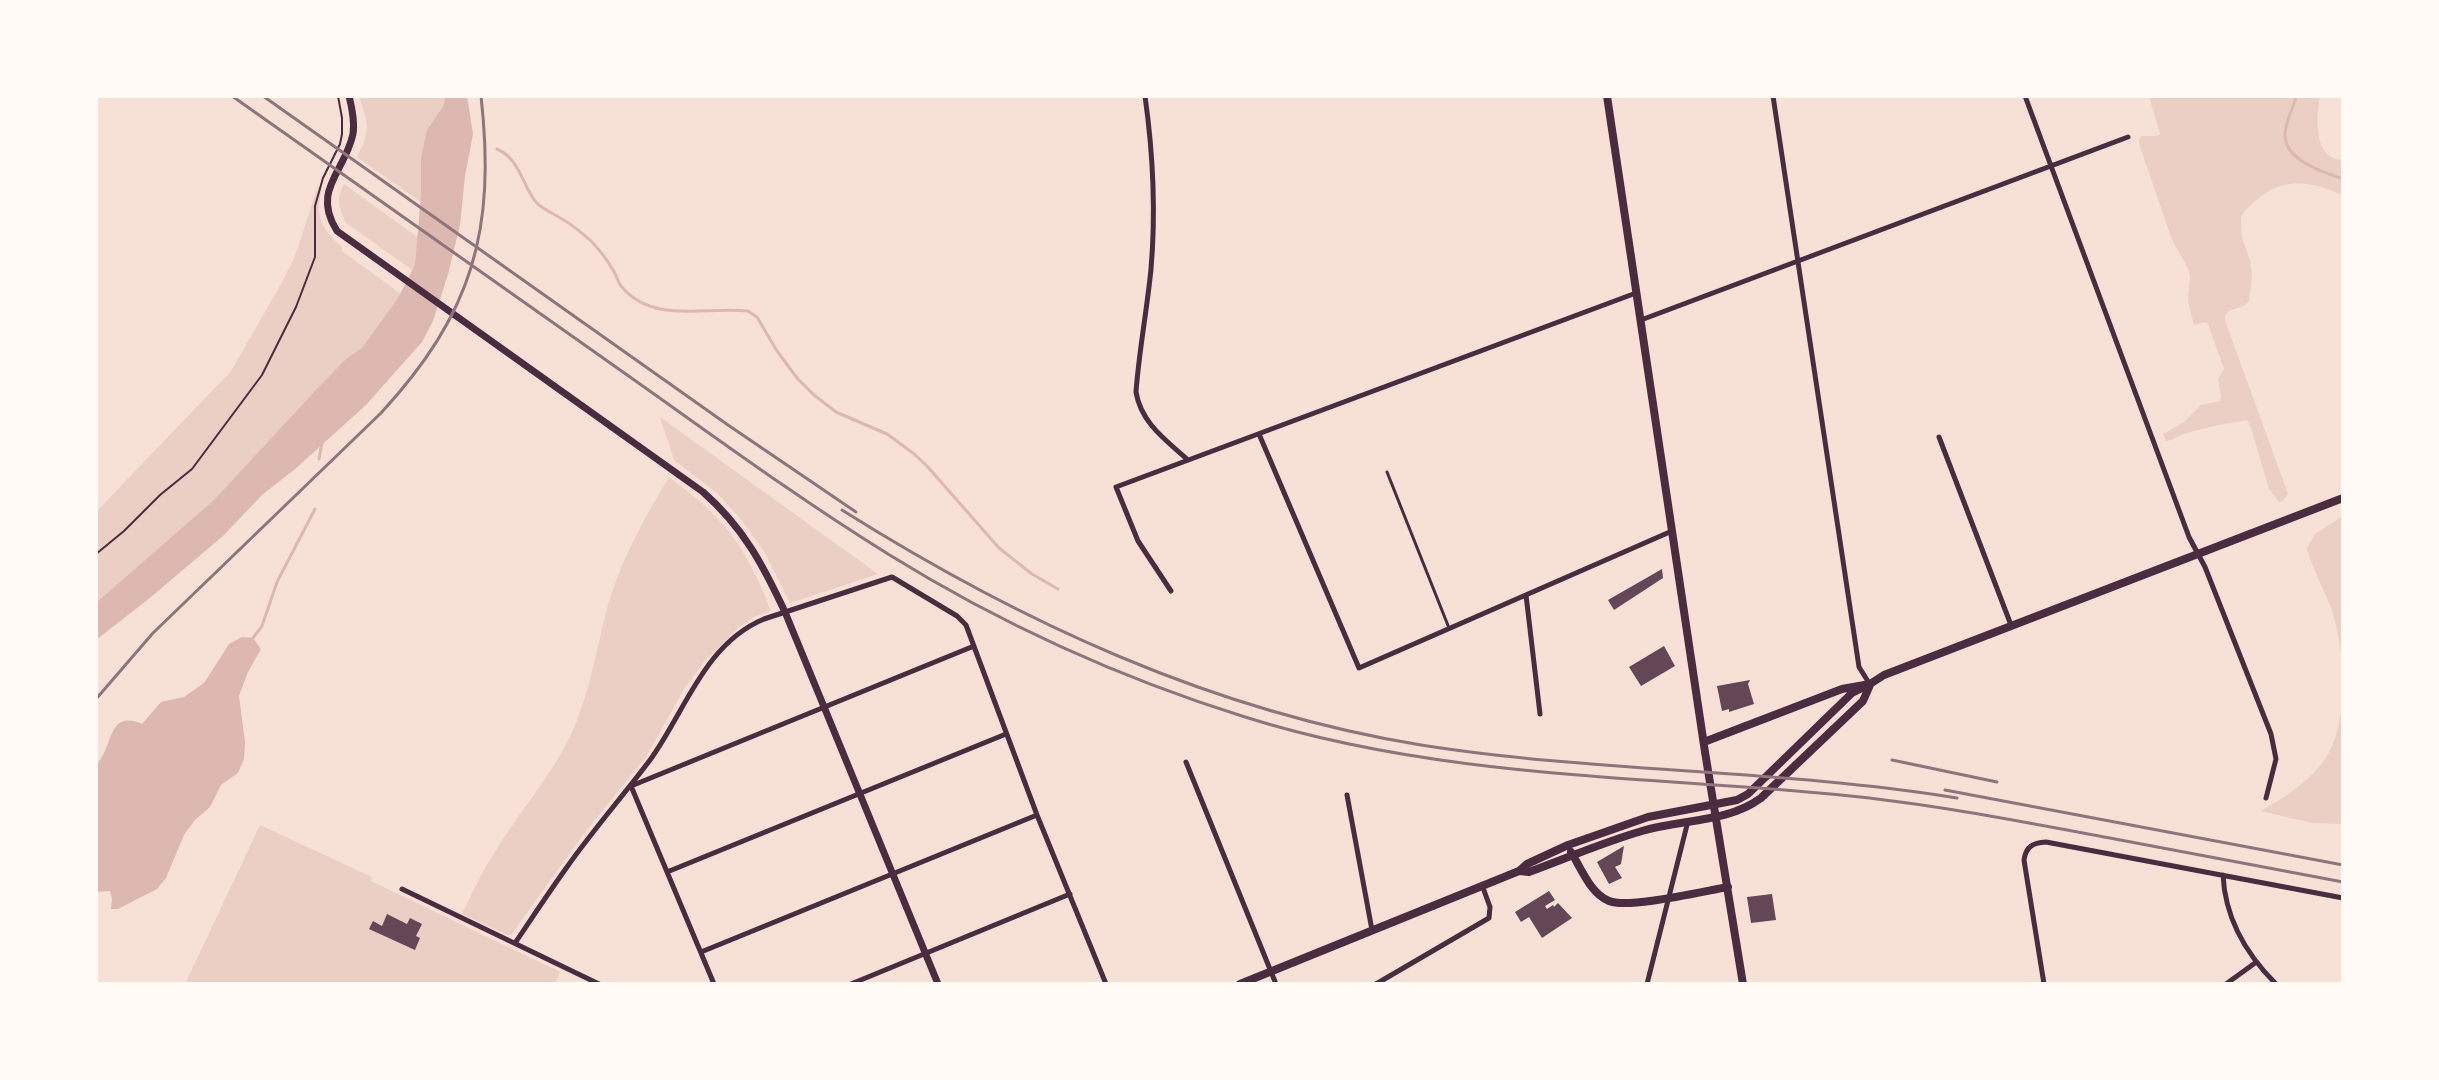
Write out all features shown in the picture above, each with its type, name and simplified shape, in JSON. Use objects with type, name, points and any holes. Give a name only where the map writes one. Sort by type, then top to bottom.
[{"type":"main road","points":[[349,96],[353,133],[329,188],[327,200],[331,221],[343,236],[679,474],[718,505],[758,556],[785,612],[938,984]]},
{"type":"main road","points":[[1607,96],[1705,752],[1743,984]]},
{"type":"main road","points":[[1240,984],[1519,871],[1527,864],[1568,845],[1648,817],[1737,800],[1748,794],[1852,693],[1884,675],[2343,498]]},
{"type":"main road","points":[[1704,742],[1842,689],[1870,684]]},
{"type":"main road","points":[[1519,871],[1529,872],[1641,831],[1737,812],[1761,798],[1863,701],[1870,684]]},
{"type":"main road","points":[[1568,845],[1590,884],[1609,901],[1634,903],[1728,887]]},
{"type":"street","points":[[1145,96],[1153,167],[1153,233],[1136,392],[1147,422],[1188,460]]},
{"type":"street","points":[[1773,96],[1859,667],[1870,684]]},
{"type":"street","points":[[2025,96],[2189,537],[2275,748],[2274,771],[2266,798]]},
{"type":"street","points":[[1640,320],[2128,137]]},
{"type":"street","points":[[1171,591],[1138,541],[1116,487],[1636,293]]},
{"type":"street","points":[[1259,434],[1359,668],[1672,531]]},
{"type":"street","points":[[1939,437],[2011,626]]},
{"type":"street","points":[[515,943],[568,865],[655,754],[697,681],[730,640],[752,624],[892,577],[961,619],[1106,984]]},
{"type":"street","points":[[1526,595],[1540,714]]},
{"type":"street","points":[[631,786],[974,646]]},
{"type":"street","points":[[667,872],[1006,734]]},
{"type":"street","points":[[1186,762],[1276,984]]},
{"type":"street","points":[[631,786],[714,984]]},
{"type":"street","points":[[1347,795],[1372,930]]},
{"type":"street","points":[[701,952],[1037,815]]},
{"type":"street","points":[[1647,984],[1688,820]]},
{"type":"street","points":[[2044,984],[2024,860],[2032,844],[2046,842],[2343,898]]},
{"type":"street","points":[[2223,875],[2223,890],[2246,949],[2276,984]]},
{"type":"street","points":[[1376,984],[1489,918],[1490,907],[1482,885]]},
{"type":"street","points":[[402,889],[599,984]]},
{"type":"street","points":[[851,984],[1070,894]]},
{"type":"street","points":[[2226,984],[2255,963]]},
{"type":"lane","points":[[1387,472],[1449,628]]},
{"type":"path","points":[[96,554],[192,469],[209,449],[226,421],[262,375],[296,307],[315,257]]},
{"type":"shaded area","points":[[359,96],[457,96],[435,212],[357,157],[367,127]]},
{"type":"shaded area","points":[[445,96],[467,96],[473,134],[460,225],[448,274],[433,321],[422,342],[366,405],[263,494],[223,536],[96,640],[96,603],[214,500],[346,359],[362,348],[398,298],[415,265],[421,158],[427,130],[444,105]]},
{"type":"shaded area","points":[[2149,96],[2320,96],[2318,134],[2322,148],[2328,155],[2343,161],[2343,195],[2313,185],[2287,184],[2264,194],[2241,216],[2242,238],[2252,277],[2249,301],[2229,311],[2225,316],[2226,323],[2288,494],[2282,502],[2269,489],[2247,420],[2199,429],[2166,441],[2163,434],[2184,422],[2201,405],[2220,401],[2218,379],[2224,369],[2208,324],[2194,325],[2188,302],[2188,268],[2172,240],[2140,147],[2139,139],[2142,136],[2160,134]]},
{"type":"shaded area","points":[[344,184],[441,254],[429,282],[346,223],[339,204]]},
{"type":"shaded area","points":[[318,186],[322,187],[319,206],[321,221],[342,251],[420,308],[96,631],[96,512],[231,371],[295,256]]},
{"type":"shaded area","points":[[660,417],[878,574],[790,603],[765,553],[740,518],[717,493],[674,460]]},
{"type":"shaded area","points":[[669,477],[703,504],[732,535],[754,572],[771,611],[754,617],[738,628],[704,662],[683,691],[646,757],[583,835],[511,935],[507,935],[462,914],[489,862],[555,764],[572,732],[588,687],[619,574]]},
{"type":"shaded area","points":[[2343,516],[2343,669],[2332,611],[2307,548],[2315,534]]},
{"type":"shaded area","points":[[242,637],[253,638],[261,649],[239,696],[245,742],[244,759],[238,773],[221,785],[210,807],[184,835],[166,878],[157,889],[118,909],[111,909],[110,891],[96,890],[96,765],[117,726],[131,721],[142,724],[161,702],[184,697],[204,683],[229,644]]},
{"type":"shaded area","points":[[2343,691],[2343,824],[2312,823],[2261,811],[2314,773],[2330,750],[2337,732]]},
{"type":"shaded area","points":[[260,825],[372,877],[371,881],[560,972],[555,984],[185,984]]},
{"type":"building","points":[[1662,569],[1663,578],[1614,610],[1608,600]]},
{"type":"building","points":[[1664,646],[1675,666],[1641,686],[1629,667]]},
{"type":"building","points":[[1750,680],[1748,684],[1754,704],[1729,712],[1729,709],[1722,711],[1717,686]]},
{"type":"building","points":[[1624,846],[1621,864],[1615,867],[1622,878],[1609,884],[1597,862]]},
{"type":"building","points":[[1549,891],[1555,900],[1545,906],[1547,909],[1558,903],[1572,918],[1542,938],[1529,917],[1521,922],[1515,912]]},
{"type":"building","points":[[1772,894],[1776,920],[1751,923],[1747,897]]},
{"type":"building","points":[[387,914],[407,924],[410,918],[422,924],[416,936],[420,938],[415,950],[369,929],[373,921],[382,926]]},
{"type":"waterway","points":[[2296,96],[2286,127],[2288,148],[2303,162],[2343,179]]},
{"type":"waterway","points":[[497,149],[511,159],[536,202],[574,226],[591,241],[608,262],[621,286],[634,298],[664,310],[748,311],[757,317],[777,351],[814,395],[836,412],[887,434],[913,453],[999,548],[1032,574],[1058,589]]},
{"type":"waterway","points":[[319,459],[322,443]]},
{"type":"waterway","points":[[253,638],[262,626],[277,582],[315,509]]},
{"type":"railway","points":[[232,96],[855,533],[930,579],[1017,626],[1152,685],[1245,717],[1318,737],[1392,752],[1541,772],[1910,803],[2343,882]]},
{"type":"railway","points":[[263,96],[856,512]]},
{"type":"railway","points":[[96,699],[153,633],[381,413],[438,340],[457,304],[471,267],[480,229],[485,188],[481,96]]},
{"type":"railway","points":[[842,510],[978,589],[1120,657],[1267,710],[1343,730],[1488,754],[1823,781],[1957,798]]},
{"type":"railway","points":[[1892,760],[1997,782]]},
{"type":"railway","points":[[1945,790],[2343,865]]}]
